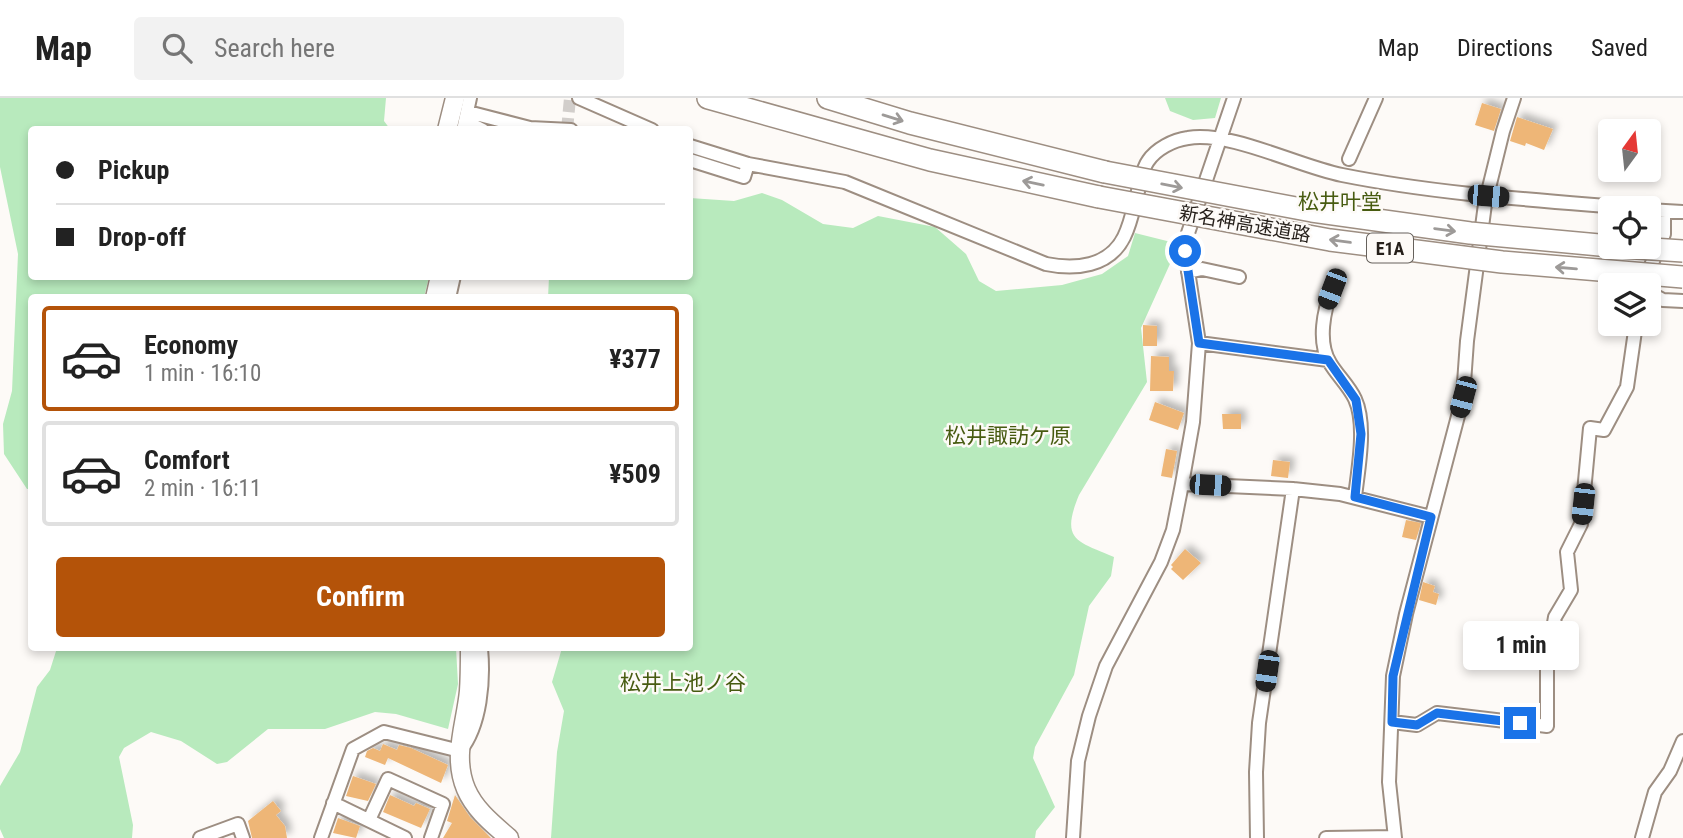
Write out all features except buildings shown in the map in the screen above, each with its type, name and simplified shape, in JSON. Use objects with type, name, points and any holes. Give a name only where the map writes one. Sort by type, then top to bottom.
[{"type":"highway","name":"新名神高速道路","points":[[708,98],[930,160],[1099,197],[1330,240],[1502,262],[1683,277]]},
{"type":"highway","name":"新名神高速道路","points":[[828,98],[911,123],[1105,172],[1311,211],[1470,233],[1598,245]]},
{"type":"highway","points":[[1661,250],[1683,251]]},
{"type":"street","points":[[448,126],[455,98]]},
{"type":"street","points":[[579,98],[643,126]]},
{"type":"street","points":[[1073,838],[1078,761],[1088,716],[1106,666],[1161,562],[1173,530],[1193,422],[1199,343],[1185,251],[1188,233],[1234,98]]},
{"type":"street","points":[[1349,159],[1376,98]]},
{"type":"street","points":[[1326,838],[1395,837],[1389,782],[1393,676],[1463,397],[1467,341],[1488,196],[1503,131],[1514,98]]},
{"type":"street","points":[[467,115],[520,126]]},
{"type":"street","points":[[693,147],[748,164],[845,182],[1046,264],[1069,269],[1090,264],[1110,254],[1124,238],[1146,162],[1160,149],[1190,137],[1220,139],[1265,150],[1307,166],[1343,175],[1488,196],[1598,205]]},
{"type":"street","points":[[693,161],[744,177],[748,164]]},
{"type":"street","points":[[1661,211],[1683,212]]},
{"type":"street","points":[[1648,273],[1664,234],[1664,211]]},
{"type":"street","points":[[1188,272],[1202,270],[1239,276]]},
{"type":"street","points":[[1332,289],[1325,307],[1324,335],[1328,360],[1356,400],[1361,434],[1355,497]]},
{"type":"street","points":[[1661,299],[1683,301]]},
{"type":"street","points":[[1392,722],[1417,725],[1437,713],[1547,726],[1547,664],[1555,617],[1571,590],[1567,552],[1581,524],[1590,428],[1604,430],[1626,387],[1634,336]]},
{"type":"street","points":[[1199,343],[1328,360]]},
{"type":"street","points":[[1182,484],[1293,489],[1355,497],[1431,517]]},
{"type":"street","points":[[1257,838],[1256,772],[1259,723],[1293,489]]},
{"type":"street","points":[[470,651],[469,693],[460,751],[466,789],[483,815],[509,838]]},
{"type":"street","points":[[460,751],[469,739],[478,705],[483,667],[481,651]]},
{"type":"street","points":[[321,838],[353,749],[384,732],[460,751]]},
{"type":"street","points":[[1642,838],[1655,792],[1670,771],[1683,741]]},
{"type":"street","points":[[369,820],[388,779],[443,804],[431,838]]},
{"type":"street","points":[[333,803],[405,838]]},
{"type":"street","points":[[200,838],[238,824],[243,838]]},
{"type":"green space","points":[[0,98],[386,98],[384,121],[388,126],[28,126],[28,280],[428,280],[425,294],[28,294],[27,489],[4,454],[3,424],[12,391],[18,254],[0,167]]},
{"type":"green space","points":[[1165,98],[1221,98],[1215,118],[1193,120],[1170,111]]},
{"type":"green space","points":[[762,193],[782,200],[823,224],[853,228],[878,216],[935,227],[966,254],[979,281],[996,291],[1062,285],[1102,274],[1128,256],[1135,233],[1179,244],[1141,328],[1147,382],[1079,495],[1071,522],[1072,531],[1082,542],[1114,557],[1111,576],[1089,606],[1074,675],[1035,747],[1033,758],[1055,807],[1036,831],[1035,838],[551,838],[557,752],[564,711],[552,682],[561,651],[693,651],[693,294],[548,294],[549,280],[693,280],[693,198],[734,201]]},
{"type":"green space","points":[[56,651],[456,651],[458,684],[448,729],[396,714],[375,712],[325,729],[268,729],[227,762],[217,764],[181,741],[151,732],[124,748],[119,757],[133,825],[132,838],[4,838],[0,829],[0,786],[20,752],[37,687],[50,670]]},
{"type":"tunnel","points":[[567,126],[570,98]]},
{"type":"district","name":"松井叶堂","points":[[1340,202]]},
{"type":"district","name":"松井諏訪ケ原","points":[[1008,436]]},
{"type":"district","name":"松井上池ノ谷","points":[[683,683]]},
{"type":"route","points":[[1185,251],[1199,343],[1328,360],[1356,400],[1361,434],[1355,497],[1431,517],[1393,676],[1392,722],[1417,725],[1437,713],[1520,723]]}]
